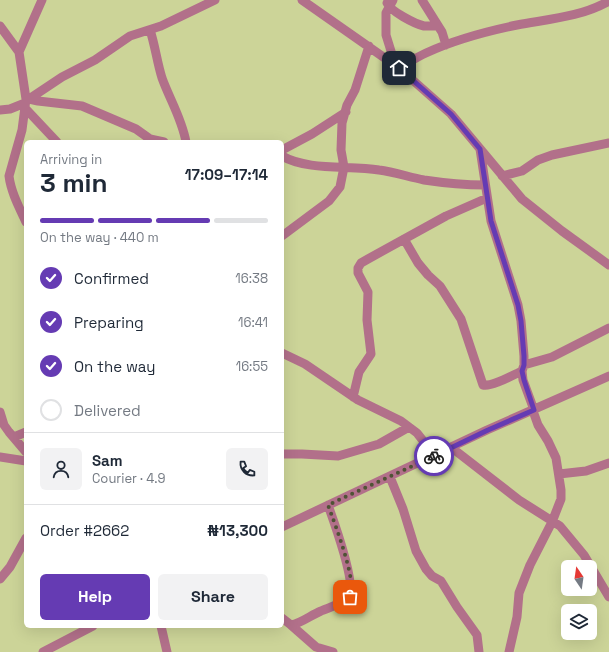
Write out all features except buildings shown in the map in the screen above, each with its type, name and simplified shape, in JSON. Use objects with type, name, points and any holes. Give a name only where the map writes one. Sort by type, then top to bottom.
[{"type":"street","points":[[19,52],[42,0]]},
{"type":"street","points":[[0,110],[10,109],[26,102],[62,77],[95,60],[130,36],[150,30],[215,0]]},
{"type":"street","points":[[302,0],[397,66],[451,114],[522,199],[609,265]]},
{"type":"street","points":[[422,0],[442,32],[446,45]]},
{"type":"street","points":[[397,66],[446,45],[495,30],[577,15],[599,7],[609,1]]},
{"type":"street","points":[[397,66],[386,35],[386,13],[389,2],[412,21],[424,26],[438,26]]},
{"type":"street","points":[[0,26],[19,52],[26,102],[22,130],[9,176],[10,183],[24,218]]},
{"type":"street","points":[[150,30],[155,43],[162,76],[184,130],[186,140]]},
{"type":"street","points":[[284,235],[330,201],[340,187],[344,167],[341,140],[342,123],[355,90],[369,46]]},
{"type":"street","points":[[26,102],[38,101],[82,106],[136,129],[150,139],[155,140]]},
{"type":"street","points":[[26,102],[55,140]]},
{"type":"street","points":[[284,149],[312,134],[346,112]]},
{"type":"street","points":[[502,176],[522,171],[538,160],[552,155],[609,143]]},
{"type":"street","points":[[480,149],[491,221],[518,305],[521,321],[524,380],[538,425],[556,458],[562,499],[530,565],[519,593],[517,617],[509,652]]},
{"type":"street","points":[[284,157],[292,162],[320,166],[378,170],[444,183],[485,185]]},
{"type":"street","points":[[353,397],[359,372],[371,354],[367,320],[368,292],[358,273],[358,268],[361,263],[446,216],[487,198]]},
{"type":"street","points":[[404,239],[418,263],[440,286],[461,319],[483,385],[486,386],[494,384],[523,368],[552,357],[609,328]]},
{"type":"street","points":[[284,354],[305,364],[353,397],[395,418],[409,427],[417,433],[435,456]]},
{"type":"street","points":[[284,526],[488,430],[534,411],[609,376]]},
{"type":"street","points":[[0,412],[4,425],[24,450]]},
{"type":"street","points":[[284,454],[338,456],[379,444],[409,427]]},
{"type":"street","points":[[14,437],[24,433]]},
{"type":"street","points":[[452,448],[518,500],[560,526],[584,555],[609,597]]},
{"type":"street","points":[[0,457],[24,461]]},
{"type":"street","points":[[559,474],[586,470],[609,463]]},
{"type":"street","points":[[390,477],[404,509],[410,532],[426,569],[441,581],[477,635],[479,652]]},
{"type":"street","points":[[291,625],[298,624],[306,618],[344,601],[350,597],[352,593],[348,569],[328,505]]},
{"type":"street","points":[[0,579],[10,567],[24,542]]},
{"type":"street","points":[[284,620],[316,647],[333,652]]},
{"type":"street","points":[[43,652],[89,628]]},
{"type":"street","points":[[161,628],[167,652]]},
{"type":"way so far","points":[[350,597],[352,593],[351,580],[328,505],[434,456]]},
{"type":"route","points":[[399,68],[451,114],[480,149],[491,221],[518,305],[524,356],[522,371],[534,410],[434,456]]}]
